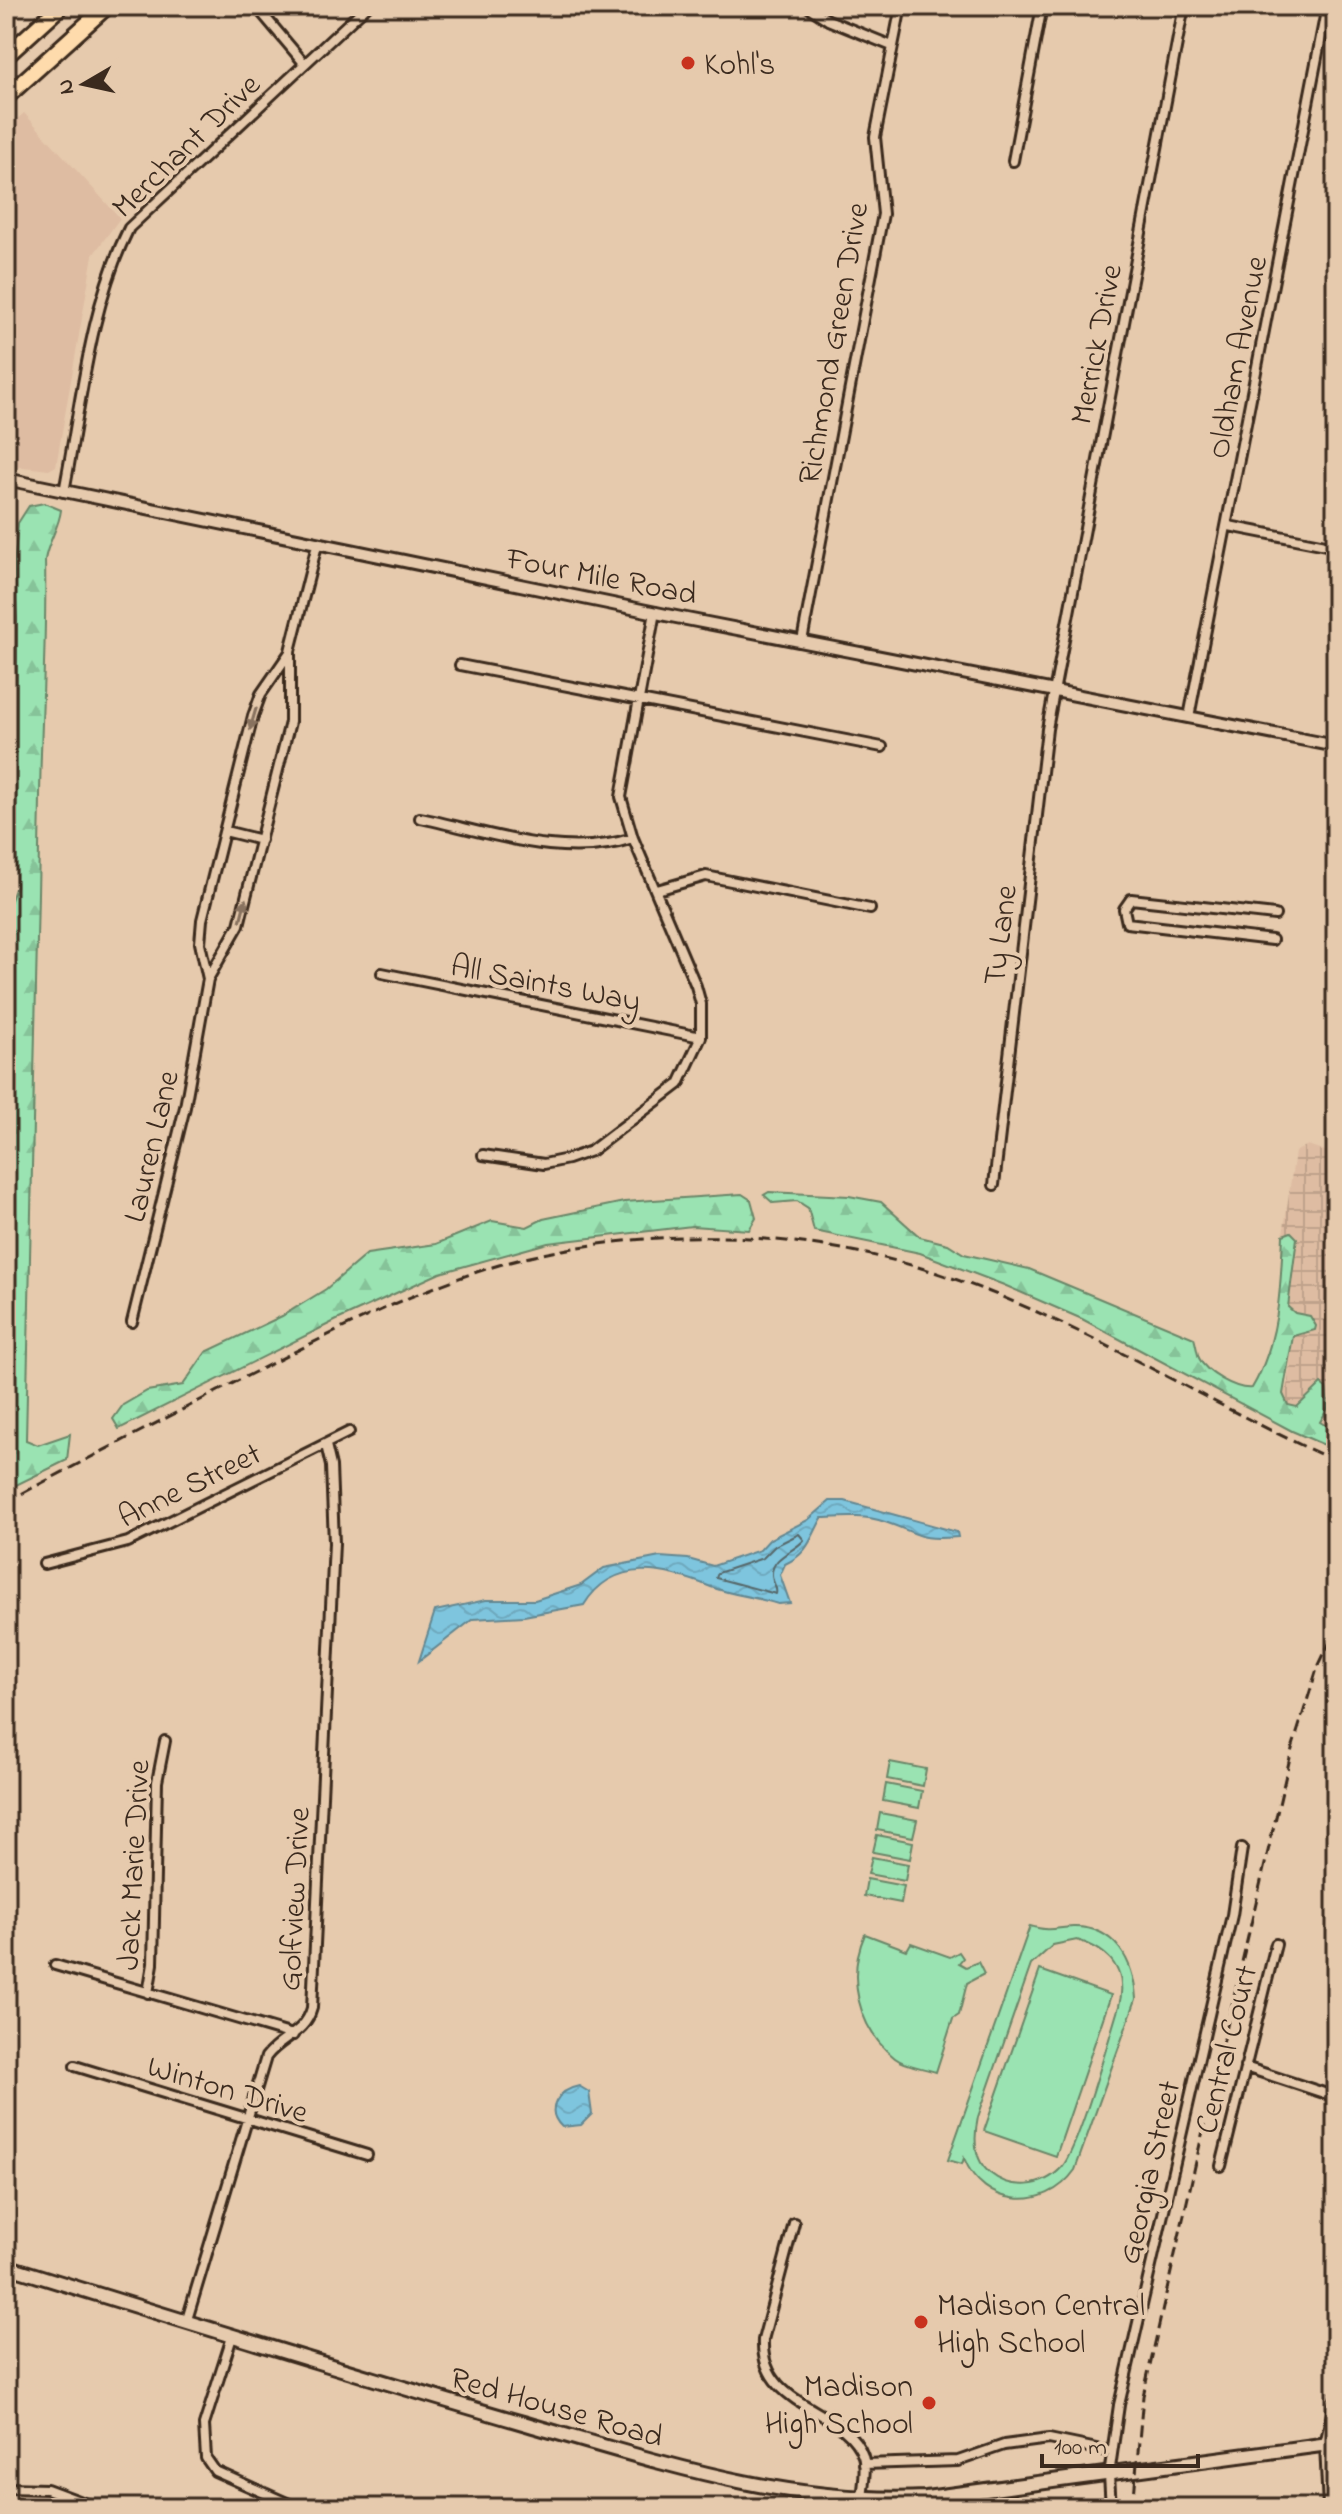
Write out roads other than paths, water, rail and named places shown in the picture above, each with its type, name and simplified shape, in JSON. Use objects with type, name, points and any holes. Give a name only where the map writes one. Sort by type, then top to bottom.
[{"type":"main road","points":[[6,56],[61,6]]},
{"type":"main road","points":[[6,97],[107,6]]},
{"type":"main road","name":"Red House Road","points":[[6,2266],[232,2337],[684,2470],[777,2491],[862,2500],[926,2498],[1330,2444]]},
{"type":"street","points":[[256,6],[304,63]]},
{"type":"street","name":"Merchant Drive","points":[[64,492],[99,309],[117,251],[129,228],[367,6]]},
{"type":"street","points":[[807,6],[828,20],[892,46]]},
{"type":"street","name":"Richmond Green Drive","points":[[802,641],[883,214],[875,137],[901,6]]},
{"type":"street","points":[[1013,161],[1042,6]]},
{"type":"street","name":"Merrick Drive","points":[[1053,691],[1184,6]]},
{"type":"street","name":"Oldham Avenue","points":[[1189,717],[1229,526],[1327,6]]},
{"type":"street","name":"Four Mile Road","points":[[6,479],[317,545],[1336,746]]},
{"type":"street","points":[[1229,526],[1336,547]]},
{"type":"street","name":"Lauren Lane","points":[[132,1322],[185,1107],[208,979],[239,925],[290,722],[290,651],[317,545]]},
{"type":"street","points":[[483,1155],[544,1164],[591,1151],[679,1084],[701,1037],[701,1004],[696,986],[633,838],[621,797],[655,612]]},
{"type":"street","name":"Lauren Lane","points":[[208,979],[200,943],[202,920],[257,705],[290,651]]},
{"type":"street","points":[[460,665],[882,747]]},
{"type":"street","name":"Ty Lane","points":[[994,1185],[1053,691]]},
{"type":"street","points":[[420,818],[577,850],[608,846],[633,838]]},
{"type":"street","points":[[225,831],[261,840]]},
{"type":"street","points":[[657,890],[706,876],[870,909]]},
{"type":"street","points":[[1272,940],[1127,923],[1124,909],[1131,899],[1275,915]]},
{"type":"street","name":"All Saints Way","points":[[382,973],[701,1037]]},
{"type":"street","name":"Anne Street","points":[[44,1564],[128,1542],[349,1432]]},
{"type":"street","name":"Golfview Drive","points":[[186,2323],[266,2057],[309,2019],[314,1996],[334,1543],[331,1466],[326,1445]]},
{"type":"street","name":"Jack Marie Drive","points":[[148,1993],[153,1964],[157,1782],[165,1741]]},
{"type":"street","name":"Georgia Street","points":[[1111,2508],[1109,2475],[1128,2364],[1232,1915],[1242,1848]]},
{"type":"street","name":"Central Court","points":[[1221,2166],[1276,1944]]},
{"type":"street","points":[[55,1965],[293,2035]]},
{"type":"street","name":"Winton Drive","points":[[75,2066],[367,2155]]},
{"type":"street","points":[[1245,2067],[1336,2097]]},
{"type":"street","points":[[794,2223],[763,2340],[766,2367],[784,2390],[852,2440],[864,2464],[862,2500]]},
{"type":"street","points":[[232,2337],[204,2425],[206,2458],[215,2471],[298,2508]]},
{"type":"street","points":[[1328,2508],[1330,2444],[1336,2396]]},
{"type":"street","points":[[864,2464],[958,2461],[1004,2445],[1049,2439],[1112,2452]]},
{"type":"street","points":[[6,2488],[47,2489],[98,2508]]},
{"type":"water","points":[[830,1501],[845,1501],[957,1532],[958,1537],[920,1536],[869,1518],[822,1518],[804,1550],[785,1564],[780,1575],[790,1603],[778,1604],[719,1590],[676,1575],[642,1571],[626,1573],[596,1589],[584,1605],[524,1616],[473,1619],[419,1661],[435,1611],[486,1600],[535,1600],[581,1585],[604,1568],[660,1557],[688,1559],[713,1566],[760,1550],[770,1539],[808,1520]]},
{"type":"water","points":[[579,2086],[589,2092],[592,2114],[581,2125],[562,2127],[554,2114],[556,2102],[565,2092]]},
{"type":"railway","points":[[6,1502],[310,1344],[434,1287],[499,1265],[557,1251],[675,1237],[734,1237],[852,1251],[966,1283],[1107,1345],[1336,1461]]},
{"type":"railway","points":[[1133,2508],[1143,2396],[1219,2060],[1292,1749],[1317,1669],[1336,1629]]},
{"type":"place","name":"Kohl's","points":[[688,63]]},
{"type":"place","name":"Madison Central High School","points":[[921,2322]]},
{"type":"place","name":"Madison High School","points":[[929,2403]]}]
